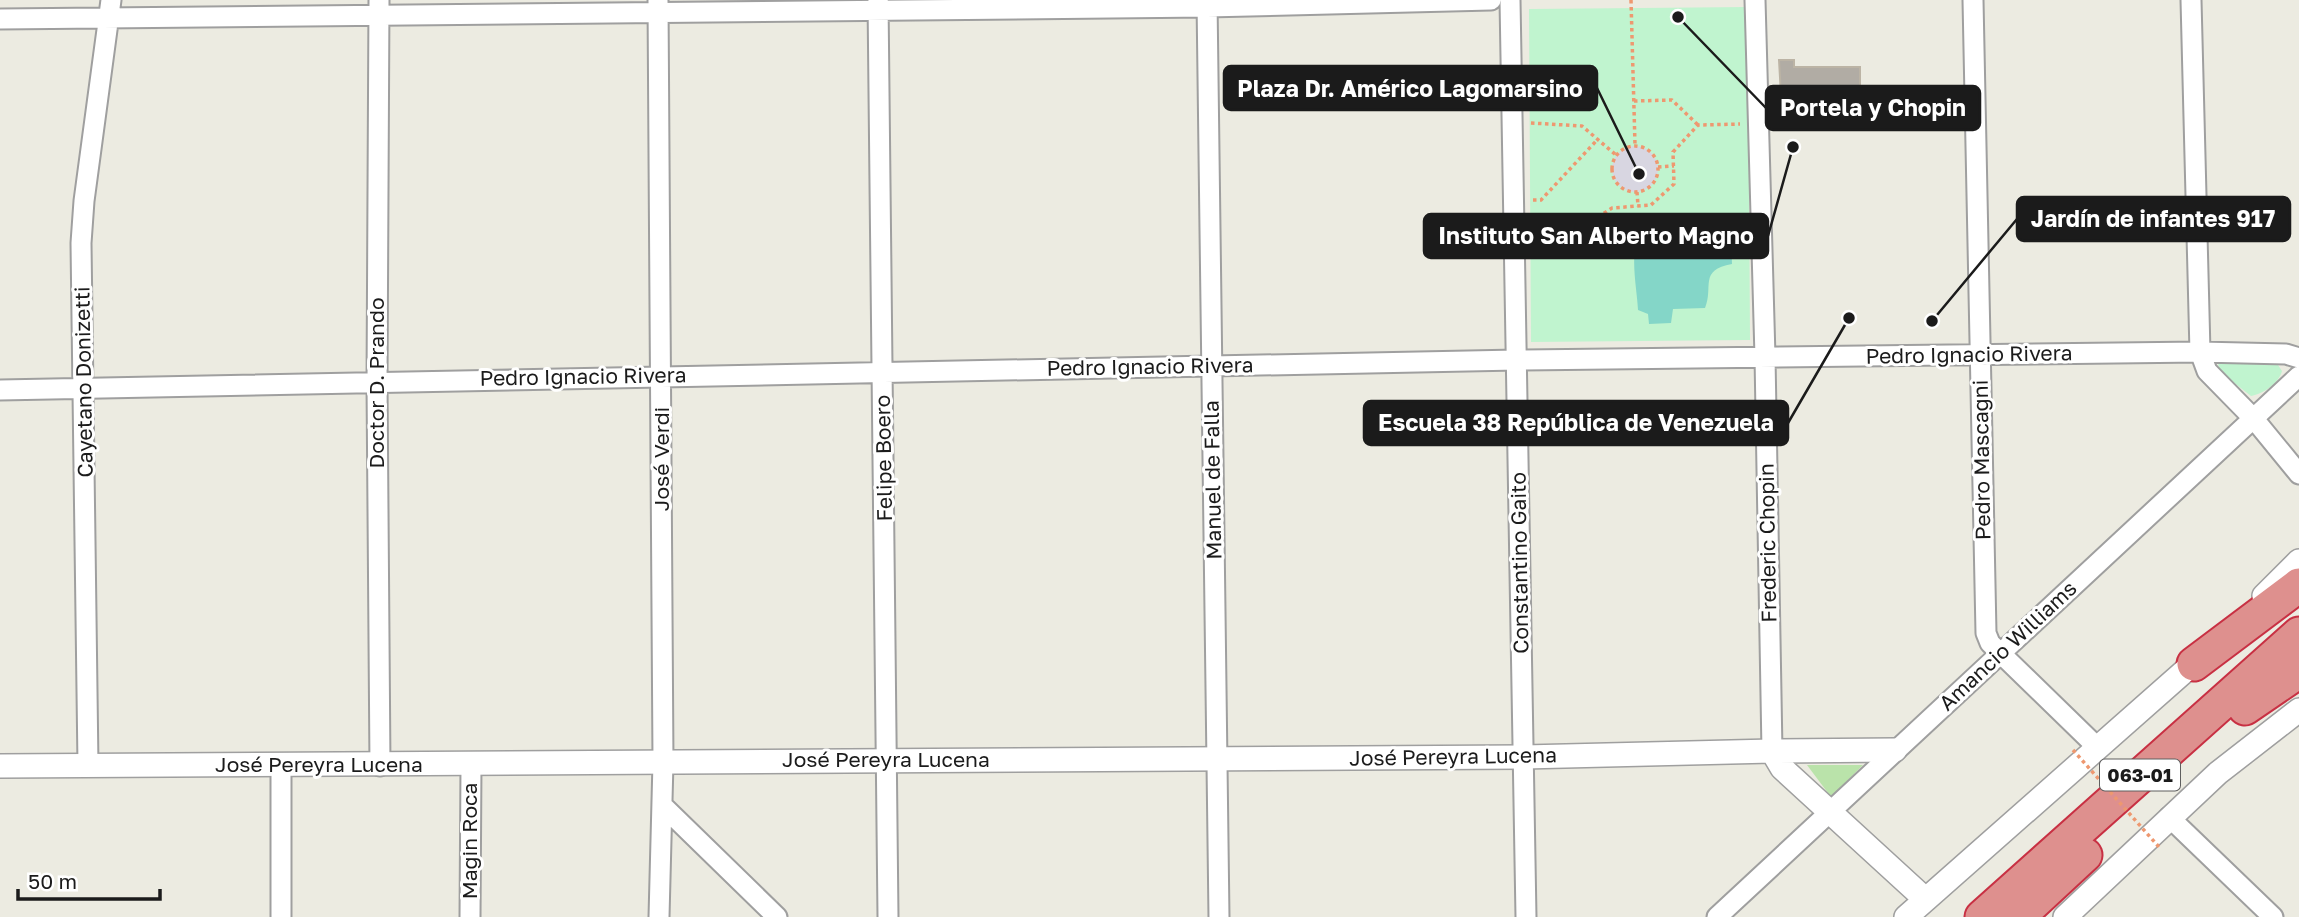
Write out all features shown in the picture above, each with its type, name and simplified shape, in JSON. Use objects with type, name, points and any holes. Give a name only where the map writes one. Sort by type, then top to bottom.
[{"type":"highway","points":[[2194,664],[2299,585]]},
{"type":"highway","name":"063-01","points":[[1982,917],[2299,634]]},
{"type":"highway","name":"063-01","points":[[2018,917],[2299,661]]},
{"type":"highway","points":[[2245,708],[2299,671]]},
{"type":"street","points":[[0,19],[110,9],[1207,4],[1492,0]]},
{"type":"street","name":"Constantino Gaito","points":[[1510,0],[1526,917]]},
{"type":"street","name":"Frederic Chopin","points":[[1755,0],[1772,751]]},
{"type":"street","name":"Pedro Mascagni","points":[[1973,0],[1986,633],[1990,643],[2097,747]]},
{"type":"street","points":[[2191,0],[2200,352],[2207,371],[2254,419],[2299,474]]},
{"type":"street","name":"Manuel de Falla","points":[[1207,4],[1219,917]]},
{"type":"street","name":"Felipe Boero","points":[[878,5],[889,760],[888,917]]},
{"type":"street","name":"José Verdi","points":[[658,6],[663,762],[659,917]]},
{"type":"street","name":"Doctor D. Prando","points":[[379,7],[377,383],[380,765]]},
{"type":"street","name":"Cayetano Donizetti","points":[[88,765],[81,243],[84,201],[110,9]]},
{"type":"street","name":"Pedro Ignacio Rivera","points":[[0,390],[1517,360],[2200,352],[2286,354],[2299,358]]},
{"type":"street","name":"Amancio Williams","points":[[1717,917],[2299,376]]},
{"type":"street","points":[[1906,917],[2194,664],[2299,561]]},
{"type":"street","points":[[2065,917],[2218,773],[2299,710]]},
{"type":"street","name":"José Pereyra Lucena","points":[[0,766],[1217,760],[1895,750]]},
{"type":"street","points":[[1772,751],[1782,768],[1925,899]]},
{"type":"street","points":[[281,765],[281,917]]},
{"type":"street","name":"Magin Roca","points":[[470,917],[471,765]]},
{"type":"street","points":[[662,805],[777,917]]},
{"type":"street","points":[[2169,817],[2273,917]]},
{"type":"path","points":[[1631,0],[1635,145]]},
{"type":"path","points":[[1634,101],[1672,100],[1698,125]]},
{"type":"path","points":[[1514,123],[1570,123],[1582,126],[1616,155]]},
{"type":"path","points":[[1516,230],[1576,231],[1612,208],[1651,205],[1674,184],[1673,152],[1698,125],[1759,123]]},
{"type":"path","points":[[1515,200],[1541,200],[1598,139]]},
{"type":"path","points":[[1635,145],[1650,150],[1658,167],[1654,184],[1637,192],[1625,190],[1611,171],[1616,155],[1635,145]]},
{"type":"path","points":[[1658,167],[1674,166]]},
{"type":"path","points":[[1637,192],[1638,206]]},
{"type":"path","points":[[2073,750],[2159,847]]},
{"type":"green space","points":[[1748,7],[1750,340],[1531,342],[1529,9]]},
{"type":"green space","points":[[2218,361],[2276,362],[2282,371],[2278,380],[2270,387],[2251,396],[2219,371]]},
{"type":"green space","points":[[1807,765],[1863,765],[1831,797]]},
{"type":"shaded area","points":[[1635,146],[1652,152],[1658,169],[1652,186],[1635,192],[1618,186],[1612,169],[1618,152]]},
{"type":"shaded area","points":[[1659,221],[1672,226],[1678,239],[1731,239],[1732,264],[1715,270],[1711,275],[1705,308],[1673,309],[1671,323],[1649,324],[1648,314],[1638,310],[1634,257],[1640,234],[1647,225]]},
{"type":"building","points":[[1779,60],[1794,60],[1794,67],[1860,67],[1860,112],[1782,113]]},
{"type":"place","name":"Portela y Chopin","points":[[1678,17]]},
{"type":"place","name":"Instituto San Alberto Magno","points":[[1793,147]]},
{"type":"place","name":"Plaza Dr. Américo Lagomarsino","points":[[1639,174]]},
{"type":"place","name":"Escuela 38 República de Venezuela","points":[[1849,318]]},
{"type":"place","name":"Jardín de infantes 917","points":[[1932,321]]}]
